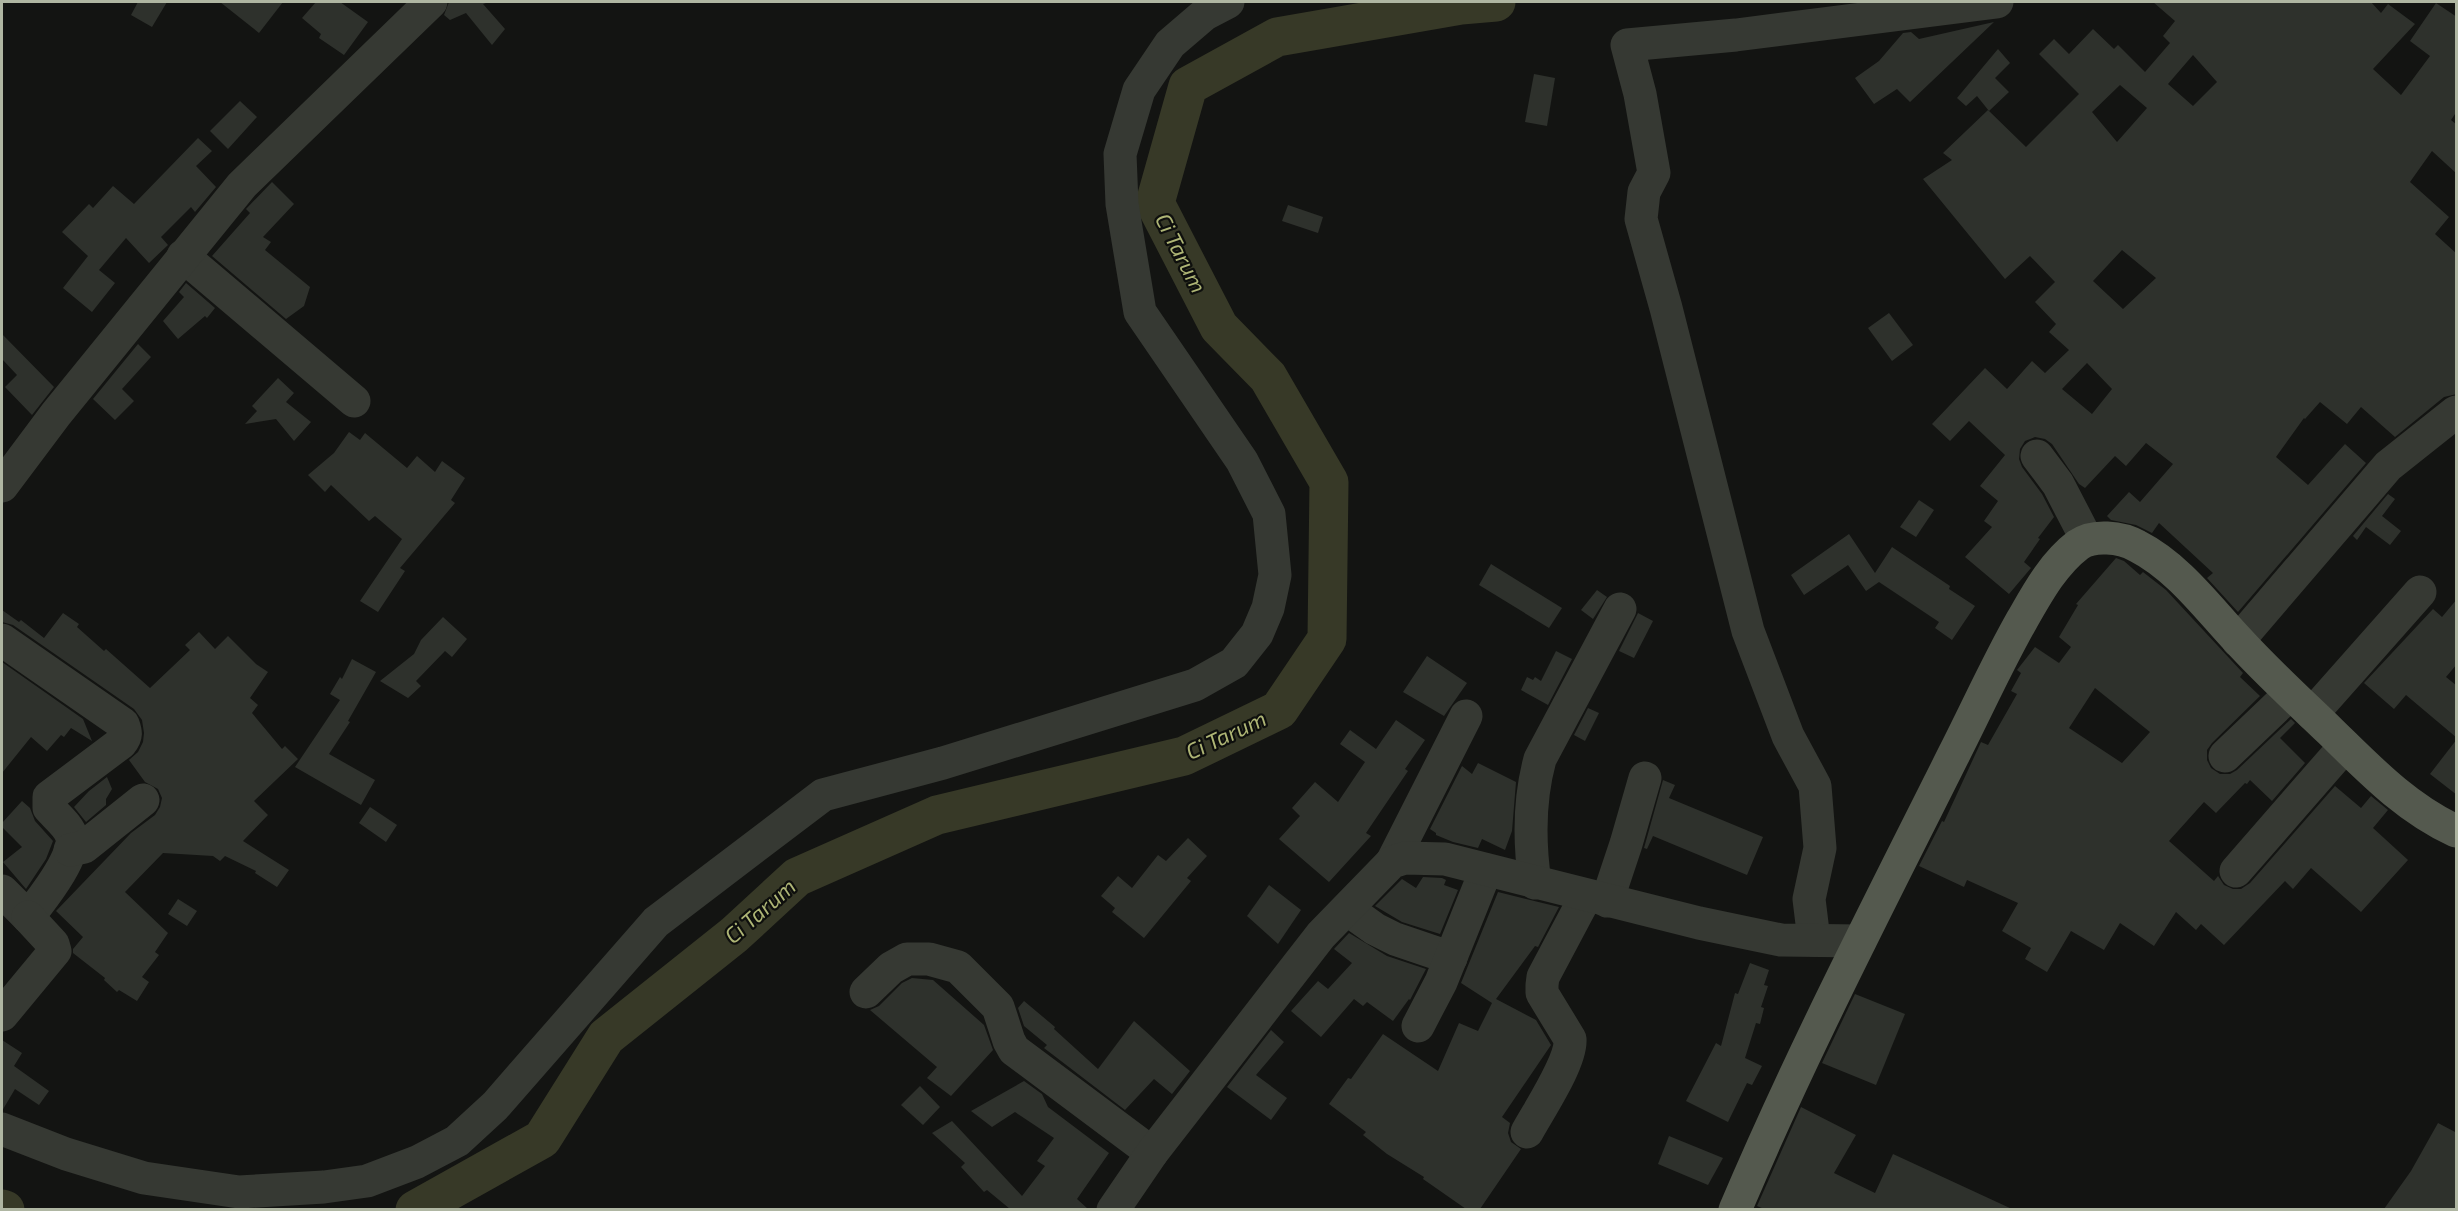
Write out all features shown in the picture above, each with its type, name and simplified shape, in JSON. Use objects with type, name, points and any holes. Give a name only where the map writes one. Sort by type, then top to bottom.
[{"type":"main road","points":[[1735,1209],[1860,941],[1994,671],[2041,588],[2076,546],[2087,540],[2113,538],[2136,545],[2189,586],[2238,641],[2402,799],[2431,820],[2457,831]]},
{"type":"street","points":[[2,486],[56,414],[242,185],[431,2]]},
{"type":"street","points":[[2,1129],[66,1154],[144,1178],[239,1192],[324,1187],[377,1178],[417,1162],[457,1141],[495,1106],[656,922],[823,795],[943,763],[1195,685],[1234,663],[1257,634],[1268,608],[1275,574],[1269,514],[1242,461],[1140,312],[1122,204],[1120,154],[1139,90],[1170,44],[1205,14],[1228,2]]},
{"type":"street","points":[[1814,940],[1809,899],[1820,848],[1815,786],[1788,736],[1748,631],[1666,308],[1641,219],[1644,192],[1654,173],[1640,94],[1627,45],[1736,35],[1997,2]]},
{"type":"street","points":[[183,256],[354,401]]},
{"type":"street","points":[[2238,641],[2388,466],[2457,412]]},
{"type":"street","points":[[2037,456],[2058,484],[2087,540]]},
{"type":"street","points":[[2225,756],[2301,704],[2420,592]]},
{"type":"street","points":[[1535,883],[1531,854],[1531,814],[1534,781],[1540,759],[1620,609]]},
{"type":"street","points":[[2,640],[123,724],[126,731],[121,743],[50,797],[49,808],[68,830],[72,839],[70,850],[66,861],[28,917]]},
{"type":"street","points":[[1113,1209],[1152,1154],[1321,935],[1392,862],[1466,716]]},
{"type":"street","points":[[2236,871],[2345,746]]},
{"type":"street","points":[[1527,1132],[1564,1063],[1570,1047],[1570,1039],[1542,993],[1543,976],[1596,898],[1626,844],[1645,778]]},
{"type":"street","points":[[70,850],[84,847],[143,800]]},
{"type":"street","points":[[1392,862],[1405,858],[1445,859],[1596,898],[1781,940],[1860,941]]},
{"type":"street","points":[[1418,1026],[1451,958],[1486,870]]},
{"type":"street","points":[[2,891],[53,944],[55,951],[2,1015]]},
{"type":"street","points":[[1347,909],[1375,929],[1395,939],[1451,958]]},
{"type":"street","points":[[866,992],[891,968],[907,959],[929,959],[958,967],[998,1007],[1014,1050],[1152,1154]]},
{"type":"building","points":[[138,2],[167,2],[152,27],[131,15]]},
{"type":"building","points":[[220,2],[283,2],[259,33]]},
{"type":"building","points":[[316,2],[340,2],[368,22],[344,55],[319,38],[321,34],[302,18]]},
{"type":"building","points":[[449,2],[489,2],[483,4],[505,29],[492,45],[466,13],[450,20],[444,15]]},
{"type":"building","points":[[2153,2],[2371,2],[2381,13],[2388,4],[2415,24],[2373,69],[2401,95],[2430,56],[2410,41],[2436,3],[2457,17],[2457,111],[2451,120],[2457,125],[2457,174],[2432,151],[2410,182],[2449,217],[2435,234],[2457,254],[2457,394],[2444,397],[2395,437],[2361,407],[2347,424],[2320,402],[2304,418],[2276,457],[2308,485],[2345,444],[2366,463],[2238,612],[2207,578],[2213,573],[2159,523],[2152,533],[2136,525],[2111,520],[2107,516],[2129,492],[2140,502],[2173,464],[2146,443],[2126,466],[2115,456],[2085,488],[2079,484],[2052,444],[2045,439],[2035,437],[2025,441],[2020,449],[2019,459],[2022,467],[2042,494],[2054,517],[2024,562],[2031,568],[2009,594],[1965,557],[1992,527],[1984,521],[1998,501],[1980,486],[2005,455],[1969,421],[1950,441],[1932,424],[1985,368],[2007,389],[2032,361],[2045,373],[2069,350],[2049,332],[2056,324],[2035,302],[2055,282],[2030,256],[2005,279],[1923,179],[1952,160],[1943,153],[1988,110],[2026,147],[2079,94],[2039,54],[2054,39],[2069,54],[2093,29],[2114,49],[2118,45],[2145,72],[2170,43],[2163,36],[2175,21]],"holes":[[[2193,55],[2217,82],[2193,106],[2168,84]],[[2120,85],[2147,108],[2117,142],[2092,112]],[[2122,250],[2156,278],[2123,309],[2093,281]],[[2087,363],[2112,389],[2092,414],[2062,389]]]},
{"type":"building","points":[[1994,22],[1910,102],[1897,89],[1874,104],[1855,78],[1879,61],[1903,33],[1911,32],[1919,39]]},
{"type":"building","points":[[1998,49],[2010,63],[1995,78],[2009,92],[1989,111],[1977,96],[1966,106],[1957,98]]},
{"type":"building","points":[[1534,74],[1555,78],[1547,126],[1525,122]]},
{"type":"building","points":[[240,101],[257,117],[228,149],[210,131]]},
{"type":"building","points":[[198,138],[212,151],[196,166],[216,187],[195,212],[191,207],[161,237],[168,245],[149,263],[126,238],[99,270],[115,283],[92,312],[63,288],[88,256],[62,232],[89,204],[93,208],[113,186],[134,204]]},
{"type":"building","points":[[272,182],[294,204],[263,237],[271,242],[265,250],[310,287],[304,306],[286,319],[212,256],[250,213],[246,209]]},
{"type":"building","points":[[1288,205],[1323,217],[1318,233],[1282,221]]},
{"type":"building","points":[[186,283],[215,308],[207,318],[205,316],[178,339],[163,321],[184,297],[179,292]]},
{"type":"building","points":[[1889,313],[1913,345],[1892,361],[1868,328]]},
{"type":"building","points":[[2,334],[54,387],[32,415],[5,387],[17,375],[2,359]]},
{"type":"building","points":[[138,344],[151,357],[122,389],[134,401],[115,420],[93,399]]},
{"type":"building","points":[[278,378],[294,393],[286,402],[311,422],[294,441],[276,419],[245,424],[257,411],[252,406]]},
{"type":"building","points":[[349,432],[360,440],[365,433],[407,468],[417,456],[435,472],[442,461],[465,478],[451,500],[455,503],[400,568],[405,571],[378,612],[360,601],[402,539],[375,516],[369,521],[331,485],[325,492],[308,475],[334,453]]},
{"type":"building","points":[[2388,494],[2395,499],[2382,516],[2401,531],[2390,545],[2366,527],[2357,540],[2353,536]]},
{"type":"building","points":[[1919,500],[1934,510],[1916,537],[1900,527]]},
{"type":"building","points":[[1849,534],[1875,573],[1892,547],[1950,586],[1949,589],[1975,606],[1952,640],[1935,628],[1939,622],[1879,582],[1866,591],[1848,565],[1804,595],[1791,575]]},
{"type":"building","points":[[2116,558],[2124,561],[2140,575],[2143,572],[2166,590],[2243,673],[2240,677],[2260,696],[2207,750],[2207,760],[2211,768],[2220,774],[2230,774],[2237,770],[2291,719],[2295,723],[2280,738],[2305,763],[2272,801],[2250,780],[2216,813],[2204,802],[2169,841],[2214,881],[2218,876],[2224,885],[2233,889],[2241,889],[2250,883],[2335,786],[2361,808],[2371,796],[2388,810],[2373,828],[2408,860],[2361,912],[2311,868],[2293,889],[2285,881],[2224,945],[2201,924],[2196,930],[2176,912],[2154,946],[2120,923],[2104,950],[2071,931],[2047,972],[2025,959],[2031,948],[2002,931],[2018,903],[1967,880],[1964,887],[1919,866],[1942,821],[1944,822],[1981,742],[1988,745],[2017,694],[2011,691],[2021,673],[2017,670],[2035,647],[2059,663],[2071,647],[2059,637],[2078,605],[2076,604]],"holes":[[[2095,688],[2150,732],[2122,763],[2069,728]]]},
{"type":"building","points":[[1491,564],[1562,608],[1549,628],[1479,585]]},
{"type":"building","points":[[1597,590],[1607,597],[1593,619],[1581,610]]},
{"type":"building","points":[[2457,599],[2457,664],[2446,677],[2457,686],[2457,738],[2406,695],[2394,709],[2364,683],[2433,609],[2442,617]]},
{"type":"building","points":[[2,610],[19,622],[21,620],[44,638],[63,613],[79,624],[77,627],[150,688],[190,650],[185,645],[199,632],[215,649],[228,636],[256,664],[268,672],[250,698],[258,705],[252,713],[282,749],[285,746],[298,759],[254,801],[268,815],[243,841],[289,870],[277,887],[255,873],[256,871],[225,856],[220,861],[213,856],[163,853],[125,892],[168,933],[155,952],[159,955],[142,977],[149,982],[137,1001],[119,990],[117,992],[104,980],[105,978],[73,953],[73,949],[83,937],[56,911],[131,833],[155,815],[160,807],[162,798],[158,789],[145,782],[129,760],[138,752],[143,742],[142,720],[134,709],[13,625],[2,622]]},
{"type":"building","points":[[1638,613],[1653,621],[1634,658],[1619,651]]},
{"type":"building","points":[[443,617],[467,639],[452,657],[445,651],[416,681],[421,686],[408,698],[380,681],[414,654],[421,640]]},
{"type":"building","points":[[1556,651],[1572,659],[1548,705],[1521,690],[1527,677],[1533,680],[1535,677],[1541,681]]},
{"type":"building","points":[[1427,656],[1467,683],[1444,716],[1403,692]]},
{"type":"building","points":[[352,659],[376,672],[348,721],[350,722],[329,754],[375,780],[361,805],[295,767],[340,700],[330,694],[340,677],[342,679]]},
{"type":"building","points":[[2,662],[83,719],[92,741],[71,728],[64,737],[61,735],[47,751],[31,737],[2,773]]},
{"type":"building","points":[[1588,708],[1599,713],[1585,741],[1574,735]]},
{"type":"building","points":[[1396,720],[1425,740],[1405,769],[1408,771],[1366,833],[1371,836],[1329,882],[1279,839],[1300,816],[1292,808],[1315,782],[1338,802],[1365,762],[1340,744],[1350,730],[1376,749]]},
{"type":"building","points":[[2457,739],[2457,795],[2430,774]]},
{"type":"building","points":[[1478,763],[1516,782],[1512,831],[1505,850],[1482,839],[1478,848],[1453,842],[1436,835],[1430,829],[1462,766],[1472,774]]},
{"type":"building","points":[[107,777],[112,789],[106,799],[106,805],[86,822],[74,807]]},
{"type":"building","points":[[1663,780],[1675,785],[1669,798],[1763,837],[1747,875],[1653,836],[1647,849],[1644,848]]},
{"type":"building","points":[[22,801],[30,808],[35,821],[53,841],[46,859],[26,889],[3,862],[22,847],[2,827],[2,823]]},
{"type":"building","points":[[370,807],[397,825],[386,842],[359,823]]},
{"type":"building","points":[[1188,838],[1207,856],[1187,878],[1191,881],[1144,938],[1112,912],[1115,908],[1101,896],[1118,876],[1132,888],[1158,855],[1166,861]]},
{"type":"building","points":[[1423,877],[1442,878],[1446,880],[1444,885],[1458,890],[1440,934],[1402,922],[1375,906],[1402,879],[1416,888]]},
{"type":"building","points":[[1269,885],[1301,910],[1278,944],[1247,916]]},
{"type":"building","points":[[1498,892],[1559,907],[1538,947],[1535,946],[1496,999],[1536,1020],[1551,1045],[1502,1117],[1510,1123],[1508,1133],[1511,1142],[1521,1149],[1480,1209],[1466,1209],[1423,1179],[1424,1177],[1387,1154],[1363,1135],[1366,1132],[1329,1104],[1348,1078],[1351,1079],[1383,1034],[1438,1071],[1459,1023],[1478,1031],[1492,1003],[1461,983]]},
{"type":"building","points":[[178,899],[197,911],[187,926],[168,914]]},
{"type":"building","points":[[1349,933],[1387,956],[1426,969],[1410,1000],[1393,1021],[1367,1002],[1363,1006],[1354,999],[1321,1037],[1291,1011],[1318,981],[1328,989],[1352,963],[1334,949]]},
{"type":"building","points":[[1750,963],[1769,970],[1764,985],[1768,986],[1761,1007],[1764,1008],[1760,1024],[1756,1023],[1745,1058],[1762,1066],[1752,1085],[1747,1083],[1728,1122],[1686,1101],[1716,1043],[1721,1046],[1735,993],[1738,994]]},
{"type":"building","points":[[912,978],[933,980],[984,1025],[993,1050],[951,1096],[927,1078],[937,1067],[870,1010],[879,1006],[902,983]]},
{"type":"building","points":[[1855,994],[1905,1014],[1876,1085],[1822,1063]]},
{"type":"building","points":[[1024,1001],[1055,1027],[1054,1029],[1098,1069],[1134,1021],[1190,1071],[1172,1094],[1154,1079],[1125,1110],[1044,1048],[1047,1045],[1024,1026],[1018,1008]]},
{"type":"building","points":[[1271,1030],[1284,1042],[1256,1075],[1287,1098],[1271,1120],[1227,1087]]},
{"type":"building","points":[[2,1040],[22,1053],[14,1066],[49,1091],[39,1105],[15,1089],[2,1111]]},
{"type":"building","points":[[1024,1081],[1042,1094],[1048,1107],[1109,1153],[1077,1199],[1088,1209],[1010,1209],[987,1190],[984,1192],[961,1167],[965,1163],[932,1133],[952,1121],[1022,1196],[1045,1166],[1037,1161],[1054,1138],[1015,1112],[992,1127],[971,1111]]},
{"type":"building","points":[[920,1086],[940,1107],[923,1125],[901,1105]]},
{"type":"building","points":[[1801,1107],[1856,1135],[1834,1173],[1875,1193],[1893,1154],[2012,1209],[1764,1209],[1757,1206]]},
{"type":"building","points":[[2438,1123],[2457,1133],[2457,1209],[2384,1209],[2411,1171]]},
{"type":"building","points":[[1669,1136],[1723,1158],[1708,1185],[1658,1164]]},
{"type":"waterway","name":"Ci Tarum","points":[[415,1210],[542,1139],[606,1037],[734,935],[797,877],[937,815],[1184,756],[1279,710],[1327,639],[1329,482],[1268,377],[1219,327],[1155,203],[1188,86],[1277,37],[1461,5],[1496,2]]}]
